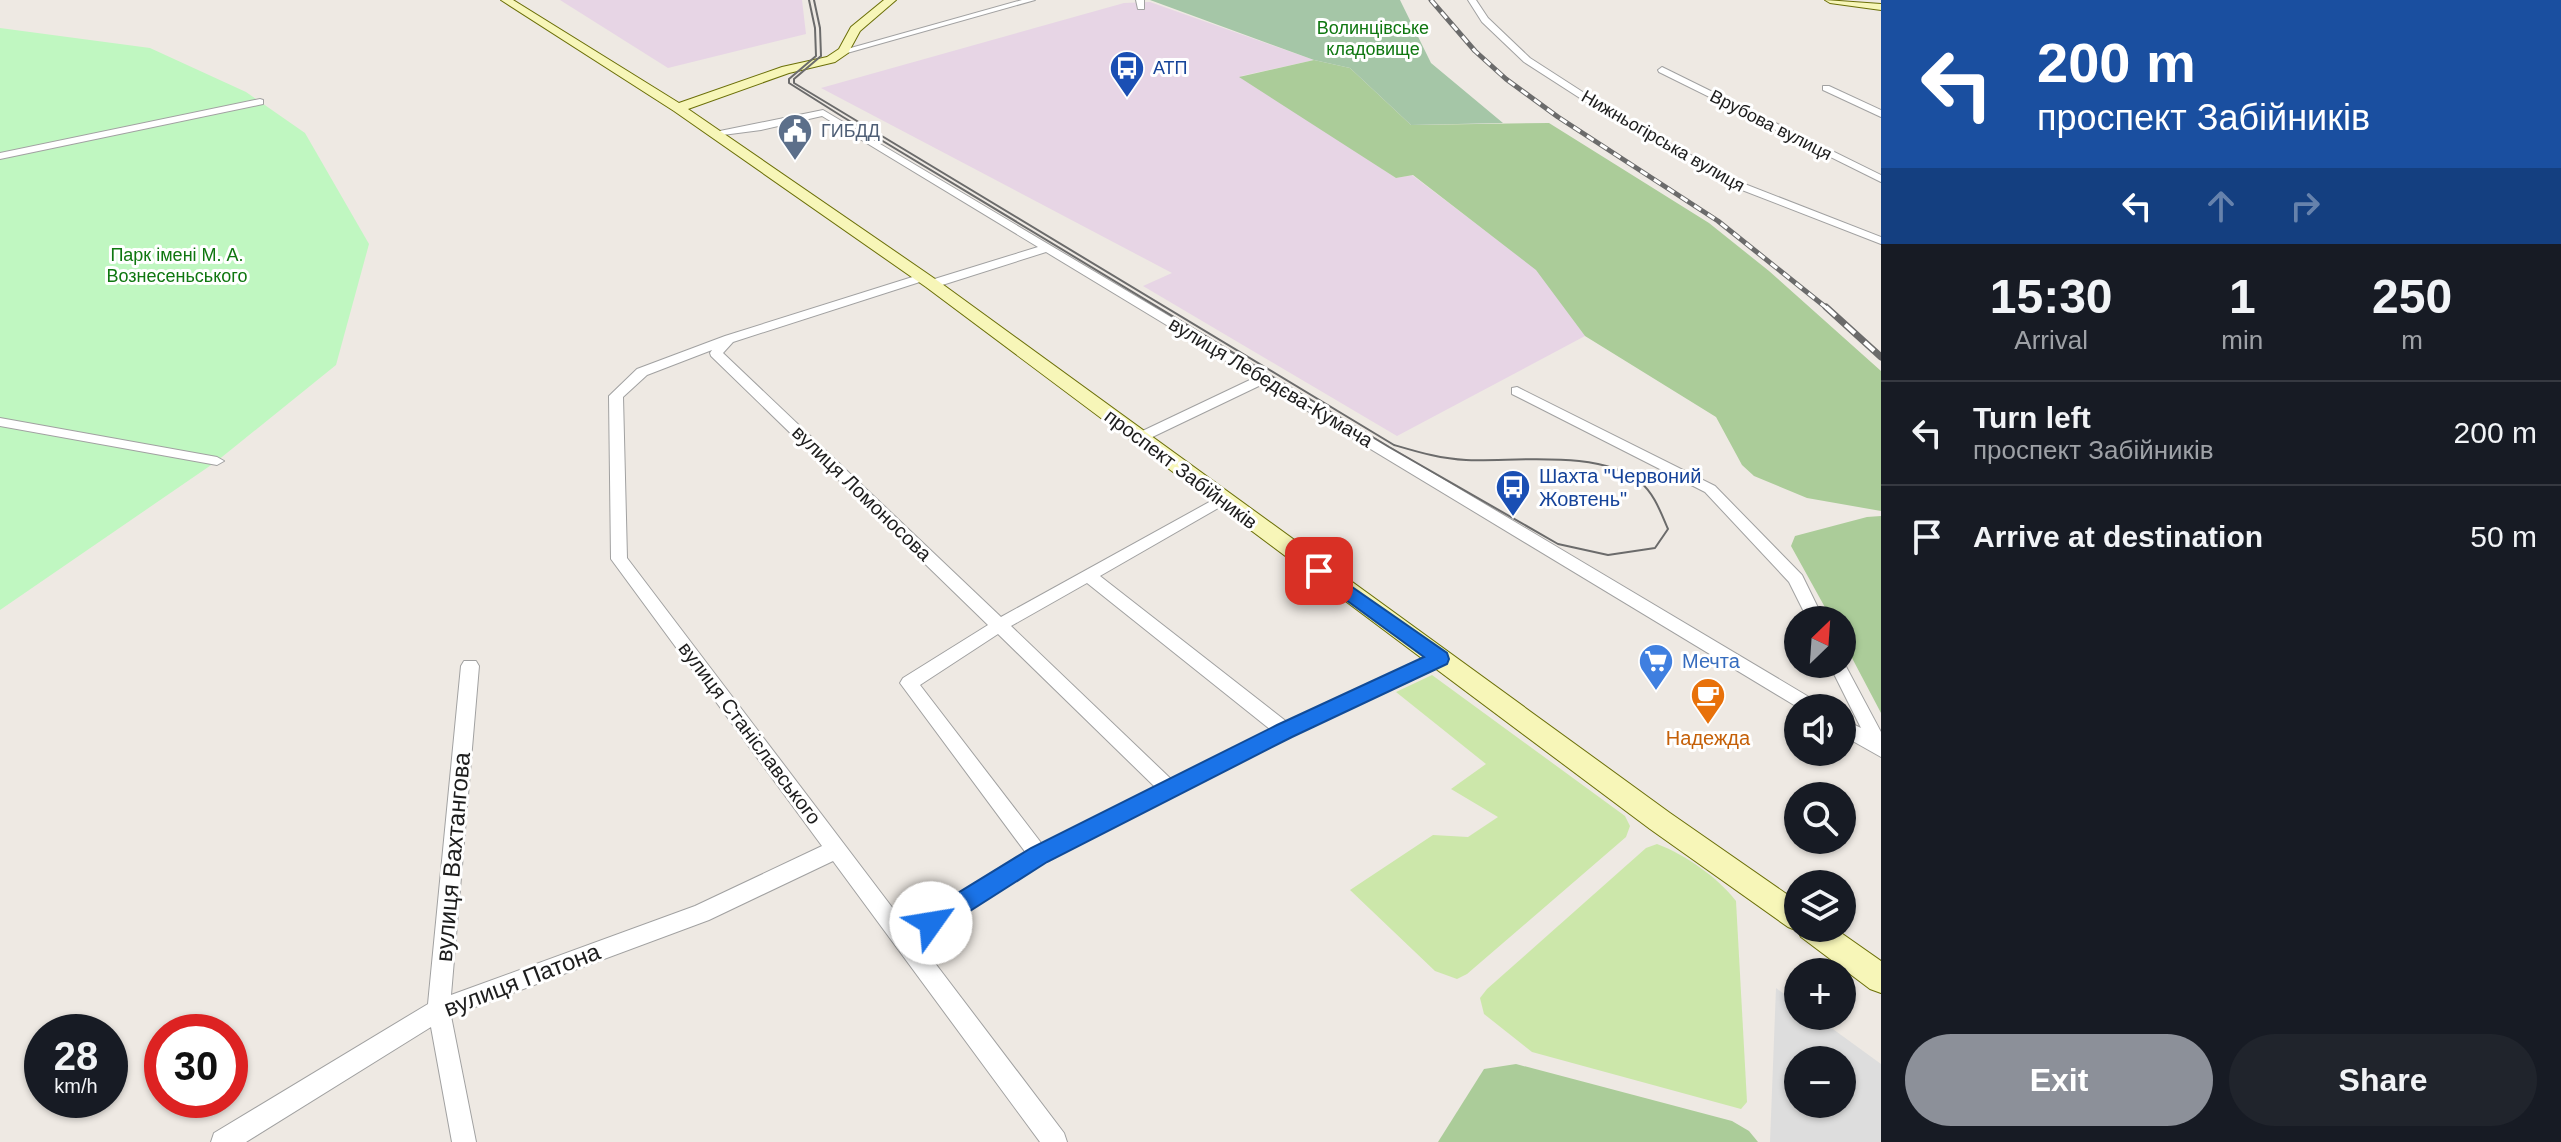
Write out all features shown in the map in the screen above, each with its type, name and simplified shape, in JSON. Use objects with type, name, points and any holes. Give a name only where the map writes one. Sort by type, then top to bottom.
[{"type":"main road","name":"проспект Забійників","points":[[506,0],[678,108],[927,281],[1222,500],[1784,908]]},
{"type":"main road","points":[[678,108],[786,70],[822,64],[844,51],[855,29],[891,0]]},
{"type":"main road","points":[[1830,0],[1881,7]]},
{"type":"main road","points":[[1830,942],[1881,979]]},
{"type":"street","points":[[844,51],[1031,0]]},
{"type":"street","name":"Нижньогірська вулиця","points":[[1472,0],[1485,20],[1527,60],[1603,109],[1750,191],[1881,241]]},
{"type":"street","name":"Врубова вулиця","points":[[1662,70],[1881,179]]},
{"type":"street","points":[[1826,88],[1881,114]]},
{"type":"street","points":[[0,156],[260,102]]},
{"type":"street","name":"вулиця Лебедєва-Кумача","points":[[715,133],[761,127],[823,113],[1790,694]]},
{"type":"street","points":[[729,339],[1048,248]]},
{"type":"street","name":"вулиця Ломоносова","points":[[729,339],[716,353],[1168,788]]},
{"type":"street","name":"вулиця Станіславського","points":[[729,339],[642,372],[616,396],[619,559],[1055,1142]]},
{"type":"street","points":[[1139,438],[1264,378]]},
{"type":"street","points":[[1517,391],[1710,489],[1796,579],[1809,606]]},
{"type":"street","points":[[0,422],[217,461]]},
{"type":"street","points":[[1039,855],[909,683],[1000,625],[1222,500]]},
{"type":"street","points":[[1088,575],[1285,731]]},
{"type":"street","points":[[904,940],[1039,855],[1168,788],[1440,659]]},
{"type":"street","name":"вулиця Вахтангова","points":[[464,1142],[439,1010],[470,666]]},
{"type":"street","points":[[1845,678],[1881,749]]},
{"type":"street","points":[[1856,734],[1881,749]]},
{"type":"street","name":"вулиця Патона","points":[[223,1142],[439,1010],[702,913],[837,849]]},
{"type":"shaded area","points":[[560,0],[802,0],[806,34],[668,68]]},
{"type":"shaded area","points":[[1150,2],[1314,60],[1241,76],[1396,178],[1412,175],[1537,270],[1585,336],[1397,436],[1143,286],[1172,273],[821,88],[1124,3]]},
{"type":"shaded area","points":[[1776,988],[1784,994],[1784,1030],[1834,1030],[1881,1064],[1881,1142],[1770,1142]]},
{"type":"green space","name":"Волинцівське кладовище","points":[[1150,0],[1400,0],[1431,63],[1503,123],[1411,125],[1350,68],[1314,60]]},
{"type":"green space","name":"Парк імені М. А. Вознесеньського","points":[[0,28],[150,48],[246,92],[305,133],[369,244],[336,365],[217,461],[0,610]]},
{"type":"green space","points":[[1314,60],[1350,68],[1411,125],[1549,123],[1709,223],[1769,271],[1881,371],[1881,511],[1807,498],[1754,476],[1742,465],[1716,417],[1585,336],[1536,270],[1413,175],[1396,178],[1239,77]]},
{"type":"green space","points":[[1881,516],[1881,713],[1856,666],[1856,606],[1824,606],[1791,546],[1795,536]]},
{"type":"green space","points":[[1432,675],[1625,816],[1630,826],[1626,837],[1467,974],[1457,979],[1435,971],[1350,890],[1433,835],[1468,837],[1498,817],[1451,789],[1486,764],[1396,692]]},
{"type":"green space","points":[[1657,844],[1700,868],[1736,901],[1747,1102],[1741,1109],[1532,1052],[1484,1014],[1480,998],[1487,989],[1646,848]]},
{"type":"green space","points":[[1516,1064],[1732,1121],[1749,1131],[1758,1142],[1438,1142],[1484,1069]]},
{"type":"tram line","points":[[809,0],[815,28],[816,56],[789,79],[789,83],[843,117],[1389,447],[1558,544],[1608,555],[1655,548],[1668,529],[1657,504],[1640,482],[1603,465],[1556,459],[1457,459],[1394,445],[794,83],[794,79],[821,56],[820,28],[814,0]]},
{"type":"railway","points":[[1431,0],[1475,51],[1506,79],[1558,117],[1718,221],[1828,309]]},
{"type":"railway","points":[[1826,307],[1881,357]]},
{"type":"place","name":"АТП","points":[[1127,99]]},
{"type":"place","name":"ГИБДД","points":[[795,162]]},
{"type":"place","name":"Шахта \"Червоний Жовтень\"","points":[[1513,518]]},
{"type":"place","name":"Мечта","points":[[1656,692]]},
{"type":"place","name":"Надежда","points":[[1708,726]]},
{"type":"route","points":[[931,923],[1039,855],[1168,788],[1440,659],[1319,571]]}]
